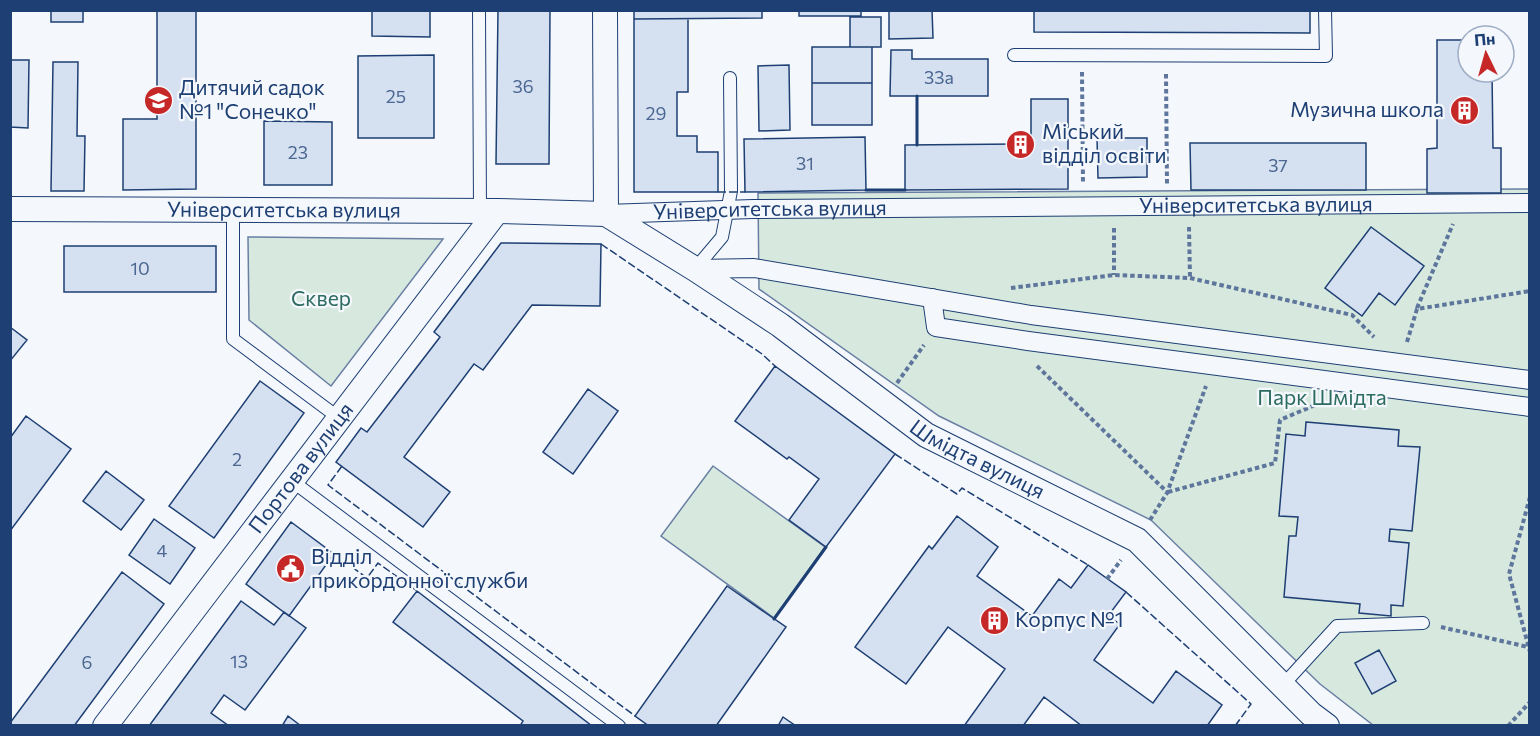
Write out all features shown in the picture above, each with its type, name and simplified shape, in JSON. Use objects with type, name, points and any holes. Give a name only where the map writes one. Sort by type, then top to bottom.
[{"type":"street","points":[[605,10],[606,214]]},
{"type":"street","name":"Університетська вулиця","points":[[10,210],[488,211],[606,214],[728,209],[1530,202]]},
{"type":"street","name":"Портова вулиця","points":[[105,726],[339,418],[488,211]]},
{"type":"street","name":"Шмідта вулиця","points":[[606,214],[780,325],[926,435],[1137,540],[1283,686],[1314,722]]},
{"type":"street","points":[[695,269],[754,268],[1031,315],[1530,380]]},
{"type":"street","points":[[932,298],[936,327],[1028,342],[1530,406]]},
{"type":"lane","points":[[479,10],[488,211]]},
{"type":"lane","points":[[1014,55],[1326,56],[1325,10]]},
{"type":"lane","points":[[695,269],[722,237],[728,209],[731,192],[730,78]]},
{"type":"lane","points":[[233,210],[233,339],[339,418]]},
{"type":"lane","points":[[292,481],[619,726]]},
{"type":"lane","points":[[1283,686],[1337,626],[1423,623]]},
{"type":"path","points":[[1082,56],[1083,206]]},
{"type":"path","points":[[1165,56],[1167,206]]},
{"type":"path","points":[[1003,289],[1114,275],[1190,278],[1352,315],[1400,363],[1417,309],[1462,203]]},
{"type":"path","points":[[1188,205],[1190,278]]},
{"type":"path","points":[[1113,206],[1114,275]]},
{"type":"path","points":[[1031,315],[1039,285]]},
{"type":"path","points":[[1417,309],[1530,291]]},
{"type":"path","points":[[883,403],[936,327]]},
{"type":"path","points":[[1028,342],[1032,360],[1167,493]]},
{"type":"path","points":[[1167,493],[1214,365]]},
{"type":"path","points":[[1167,493],[1275,463],[1280,420],[1361,385]]},
{"type":"path","points":[[1423,623],[1529,650],[1509,574],[1530,496]]},
{"type":"path","points":[[1508,726],[1530,702]]},
{"type":"green space","name":"Парк Шмідта","points":[[1529,189],[1529,725],[1373,725],[1320,684],[1151,520],[939,416],[759,289],[758,193]]},
{"type":"green space","name":"Сквер","points":[[248,237],[443,239],[331,386],[249,320]]},
{"type":"green space","points":[[713,466],[825,547],[774,618],[661,536]]},
{"type":"building","points":[[51,10],[83,10],[83,22],[51,22]]},
{"type":"building","points":[[157,10],[196,10],[196,189],[123,190],[123,119],[157,119]]},
{"type":"building","points":[[372,10],[430,10],[430,37],[372,36]]},
{"type":"building","points":[[498,10],[550,10],[549,164],[496,164]]},
{"type":"building","points":[[634,10],[762,10],[762,18],[634,19]]},
{"type":"building","points":[[799,10],[861,10],[861,16],[799,16]]},
{"type":"building","points":[[889,10],[932,10],[933,38],[889,39]]},
{"type":"building","points":[[1034,10],[1310,10],[1310,33],[1034,32]]},
{"type":"building","points":[[850,17],[881,17],[881,47],[850,47]]},
{"type":"building","points":[[634,19],[688,19],[688,92],[677,92],[677,136],[697,136],[697,152],[718,152],[718,192],[634,192]]},
{"type":"building","name":"Музична школа","points":[[1437,40],[1456,40],[1456,84],[1492,84],[1493,148],[1501,148],[1501,193],[1427,193],[1427,149],[1437,148]]},
{"type":"building","points":[[812,47],[872,47],[872,83],[812,83]]},
{"type":"building","points":[[891,50],[912,50],[912,59],[988,59],[988,96],[890,96]]},
{"type":"building","points":[[434,55],[434,138],[358,138],[358,56]]},
{"type":"building","points":[[10,60],[29,60],[28,128],[10,127]]},
{"type":"building","points":[[53,62],[78,62],[77,136],[85,136],[84,191],[51,191]]},
{"type":"building","points":[[789,65],[790,130],[759,131],[758,66]]},
{"type":"building","points":[[812,83],[872,83],[872,125],[812,125]]},
{"type":"building","name":"Міський відділ освіти","points":[[1031,99],[1068,99],[1068,189],[905,190],[905,145],[1031,144]]},
{"type":"building","points":[[264,121],[332,122],[332,185],[264,185]]},
{"type":"building","points":[[865,137],[866,190],[745,192],[744,139]]},
{"type":"building","points":[[1097,138],[1147,138],[1147,177],[1098,178]]},
{"type":"building","points":[[1190,143],[1366,143],[1366,190],[1191,190]]},
{"type":"building","points":[[1371,227],[1424,266],[1395,305],[1379,293],[1362,316],[1325,288]]},
{"type":"building","points":[[501,243],[601,244],[600,306],[532,305],[483,370],[474,364],[404,457],[450,492],[423,527],[336,462],[361,428],[367,432],[440,337],[434,332]]},
{"type":"building","points":[[64,246],[216,246],[216,292],[64,292]]},
{"type":"building","points":[[10,327],[27,340],[10,361]]},
{"type":"building","points":[[775,366],[895,454],[826,547],[789,520],[819,479],[735,421]]},
{"type":"building","points":[[260,381],[304,413],[214,538],[169,506]]},
{"type":"building","points":[[588,389],[618,411],[573,474],[543,452]]},
{"type":"building","points":[[26,416],[71,449],[10,531],[10,438]]},
{"type":"building","points":[[1306,422],[1399,430],[1398,446],[1420,447],[1412,531],[1390,529],[1389,541],[1409,543],[1403,606],[1391,605],[1391,616],[1359,613],[1360,604],[1284,597],[1289,536],[1296,536],[1298,517],[1279,516],[1286,434],[1305,436]]},
{"type":"building","points":[[106,471],[144,500],[121,530],[83,501]]},
{"type":"building","name":"Корпус №1","points":[[957,516],[998,547],[977,576],[1032,616],[1059,579],[1071,588],[1088,565],[1126,592],[1108,616],[1120,624],[1094,660],[1153,703],[1176,671],[1222,705],[1207,726],[1082,726],[1044,697],[1023,726],[964,726],[1005,669],[948,627],[906,684],[855,647],[929,546],[932,549]]},
{"type":"building","points":[[154,519],[195,548],[170,584],[129,555]]},
{"type":"building","name":"Відділ прикордонної служби","points":[[291,522],[334,554],[289,616],[246,584]]},
{"type":"building","points":[[122,572],[164,604],[74,726],[10,726],[10,723]]},
{"type":"building","points":[[727,586],[786,627],[716,726],[649,726],[635,716]]},
{"type":"building","points":[[417,591],[592,726],[520,726],[523,721],[393,622]]},
{"type":"building","points":[[241,601],[274,625],[284,612],[306,628],[245,710],[224,695],[211,713],[229,726],[149,726]]},
{"type":"building","points":[[1379,650],[1396,681],[1372,694],[1355,663]]},
{"type":"building","points":[[288,716],[301,726],[282,726]]},
{"type":"building","points":[[783,717],[796,726],[778,726]]},
{"type":"fence","points":[[718,192],[745,192]]},
{"type":"fence","points":[[601,244],[762,354],[775,366]]},
{"type":"fence","points":[[895,454],[957,494],[962,488],[1088,565]]},
{"type":"fence","points":[[342,466],[328,485],[635,716]]},
{"type":"fence","points":[[334,554],[367,578],[378,563],[417,591]]},
{"type":"fence","points":[[1126,592],[1251,704],[1235,726]]},
{"type":"wall","points":[[917,96],[917,145]]},
{"type":"wall","points":[[866,190],[905,190]]},
{"type":"wall","points":[[774,619],[826,547]]},
{"type":"place","name":"Дитячий садок №1 \"Сонечко\"","points":[[158,100]]},
{"type":"place","name":"Музична школа","points":[[1465,110]]},
{"type":"place","name":"Міський відділ освіти","points":[[1021,144]]},
{"type":"place","name":"Відділ прикордонної служби","points":[[290,569]]},
{"type":"place","name":"Корпус №1","points":[[994,620]]}]
